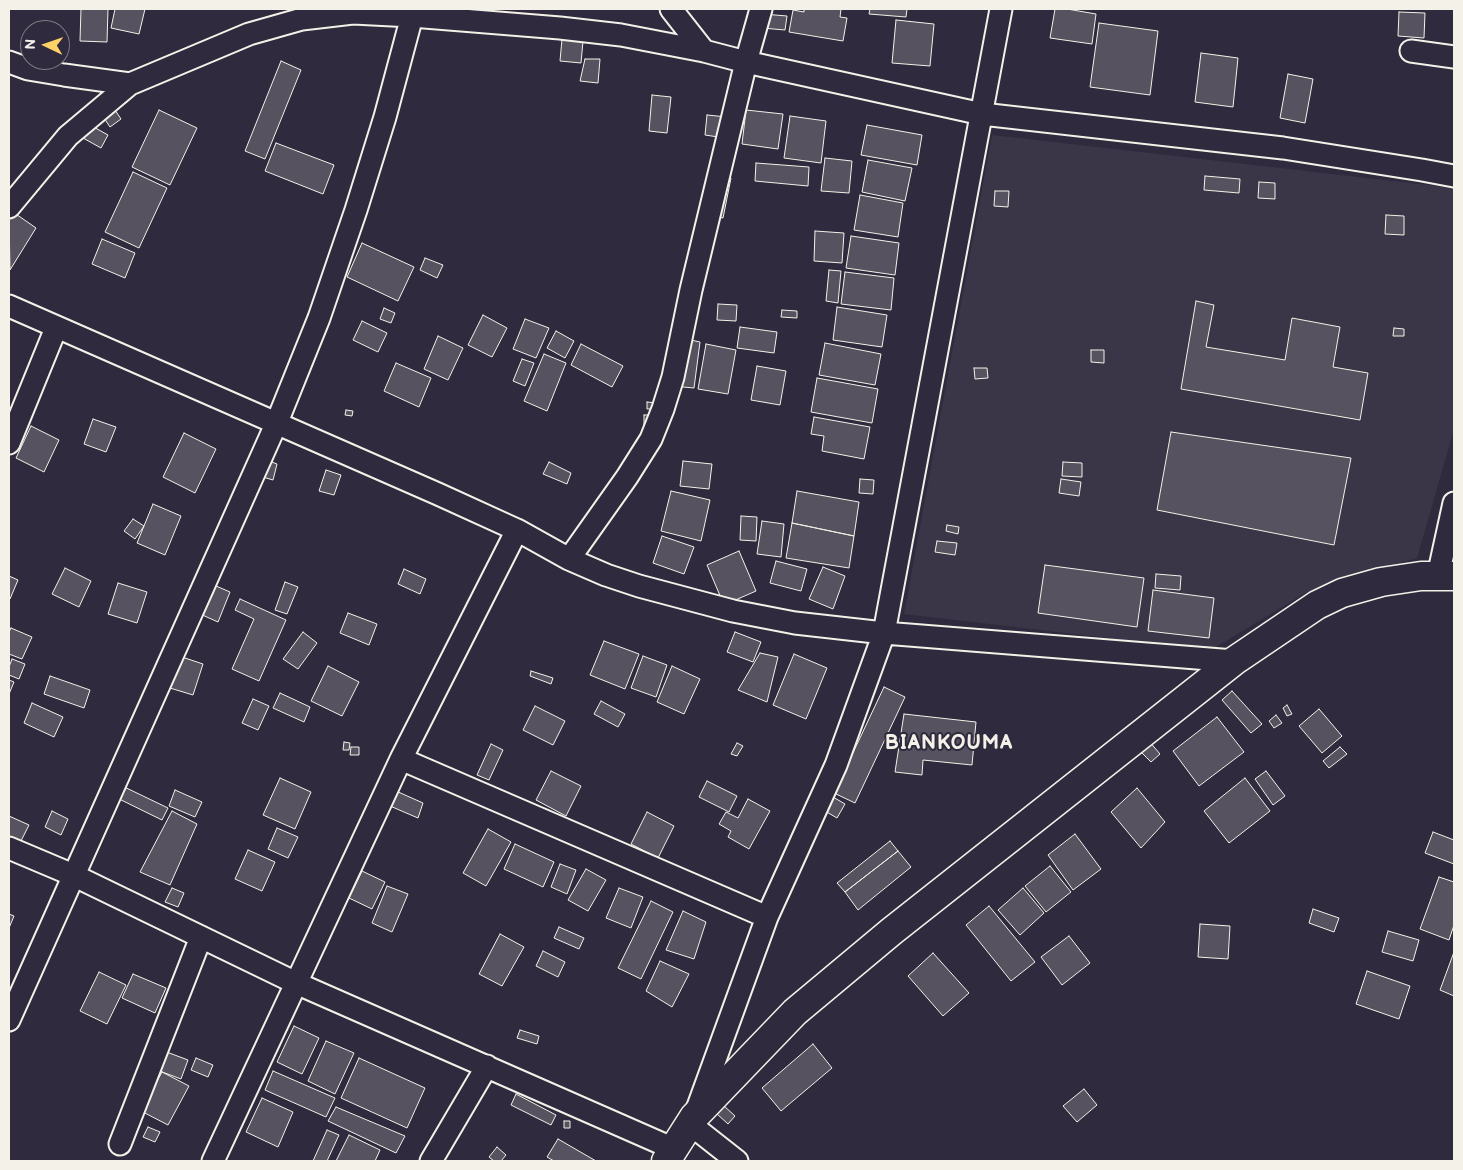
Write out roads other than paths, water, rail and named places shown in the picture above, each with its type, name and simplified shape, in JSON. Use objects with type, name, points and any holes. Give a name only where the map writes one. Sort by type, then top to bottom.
[{"type":"street","points":[[671,9],[704,51]]},
{"type":"street","points":[[568,559],[627,477],[651,439],[663,409],[673,377],[691,290],[746,62],[761,9]]},
{"type":"street","points":[[692,1120],[767,917],[836,765],[884,632],[1001,9]]},
{"type":"street","points":[[9,207],[68,136],[130,84],[249,34],[302,19],[353,13],[560,28],[622,35],[704,51],[982,114],[1283,148],[1454,176]]},
{"type":"street","points":[[9,1020],[277,422],[318,318],[356,210],[385,116],[412,16]]},
{"type":"street","points":[[1411,51],[1454,57]]},
{"type":"street","points":[[9,62],[28,69],[130,84]]},
{"type":"street","points":[[9,306],[56,328],[277,422],[517,530],[568,559],[606,575],[640,586],[733,611],[795,623],[1234,661]]},
{"type":"street","points":[[9,443],[56,328]]},
{"type":"street","points":[[9,848],[73,875],[296,983],[487,1066],[670,1155],[692,1120],[795,1012],[892,931],[1234,661],[1317,605],[1342,592],[1381,582],[1421,576],[1446,576],[1454,503]]},
{"type":"street","points":[[213,1161],[402,759],[517,530]]},
{"type":"street","points":[[402,759],[767,917]]},
{"type":"street","points":[[120,1144],[202,937]]},
{"type":"street","points":[[431,1161],[487,1066]]},
{"type":"street","points":[[692,1120],[737,1161]]},
{"type":"district","name":"BIANKOUMA","points":[[949,744]]}]
